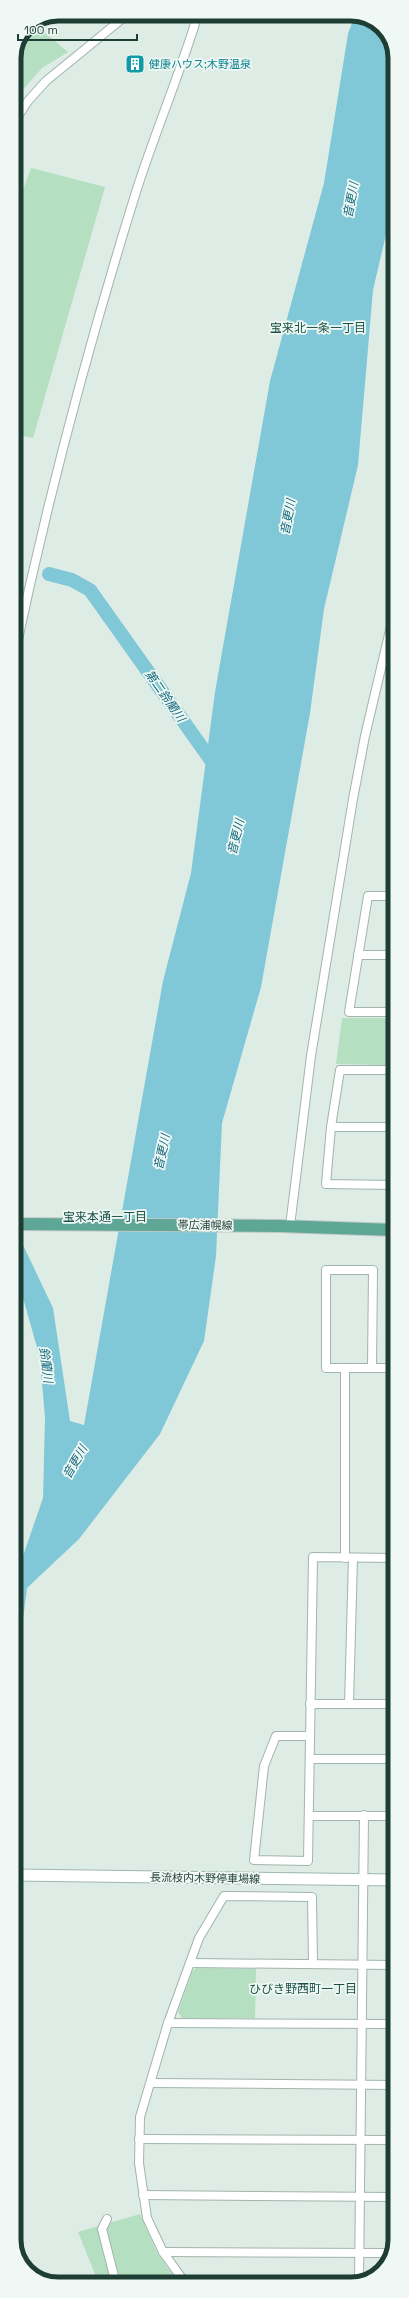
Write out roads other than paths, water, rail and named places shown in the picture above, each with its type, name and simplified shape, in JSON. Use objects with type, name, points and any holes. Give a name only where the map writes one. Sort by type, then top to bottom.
[{"type":"main road","name":"帯広浦幌線","points":[[21,1224],[285,1226],[388,1230]]},
{"type":"main road","name":"長流枝内木野停車場線","points":[[21,1875],[388,1880]]},
{"type":"street","points":[[21,112],[28,101],[46,81],[119,21]]},
{"type":"street","points":[[21,624],[36,551],[102,306],[144,168],[196,21]]},
{"type":"street","points":[[285,1226],[348,830],[365,736],[388,639]]},
{"type":"street","points":[[388,896],[368,896],[349,1012],[388,1012]]},
{"type":"street","points":[[358,955],[388,954]]},
{"type":"street","points":[[388,1070],[340,1070],[326,1184],[388,1184]]},
{"type":"street","points":[[332,1127],[388,1127]]},
{"type":"street","points":[[372,1368],[373,1270],[326,1270],[326,1368],[345,1368],[372,1368],[388,1368]]},
{"type":"street","points":[[345,1368],[350,1704]]},
{"type":"street","points":[[310,1736],[276,1736],[264,1766],[254,1860],[308,1861],[313,1557],[388,1558]]},
{"type":"street","points":[[310,1704],[388,1704]]},
{"type":"street","points":[[310,1759],[388,1760]]},
{"type":"street","points":[[360,2276],[364,1815]]},
{"type":"street","points":[[309,1816],[388,1816]]},
{"type":"street","points":[[181,2277],[163,2252],[147,2218],[142,2195],[139,2139],[140,2117],[168,2023],[199,1938],[224,1896],[312,1897],[313,1964]]},
{"type":"street","points":[[190,1963],[388,1965]]},
{"type":"street","points":[[168,2023],[388,2024]]},
{"type":"street","points":[[151,2082],[388,2085]]},
{"type":"street","points":[[139,2139],[388,2140]]},
{"type":"street","points":[[142,2195],[388,2196]]},
{"type":"street","points":[[107,2220],[102,2229],[114,2277]]},
{"type":"street","points":[[163,2252],[385,2253]]},
{"type":"water","points":[[353,21],[368,25],[382,37],[388,53],[388,226],[373,290],[358,465],[324,609],[310,713],[261,987],[222,1123],[216,1256],[204,1341],[160,1434],[79,1539],[27,1588],[21,1635],[21,1562],[43,1498],[45,1418],[40,1358],[21,1291],[21,1241],[53,1308],[70,1421],[84,1425],[163,981],[191,873],[215,692],[270,381],[324,183],[348,34]]},
{"type":"waterway","name":"第二鈴蘭川","points":[[49,574],[72,580],[90,590],[218,770]]},
{"type":"place","name":"健康ハウス;木野温泉","points":[[135,64]]},
{"type":"district","name":"宝来北一条一丁目","points":[[318,328]]},
{"type":"district","name":"宝来本通一丁目","points":[[105,1217]]},
{"type":"district","name":"ひびき野西町一丁目","points":[[303,1989]]},
{"type":"water label","name":"音更川","points":[[351,200]]},
{"type":"water label","name":"音更川","points":[[288,517]]},
{"type":"water label","name":"音更川","points":[[236,837]]},
{"type":"water label","name":"音更川","points":[[162,1152]]},
{"type":"water label","name":"鈴蘭川","points":[[46,1365]]},
{"type":"water label","name":"音更川","points":[[75,1462]]}]
